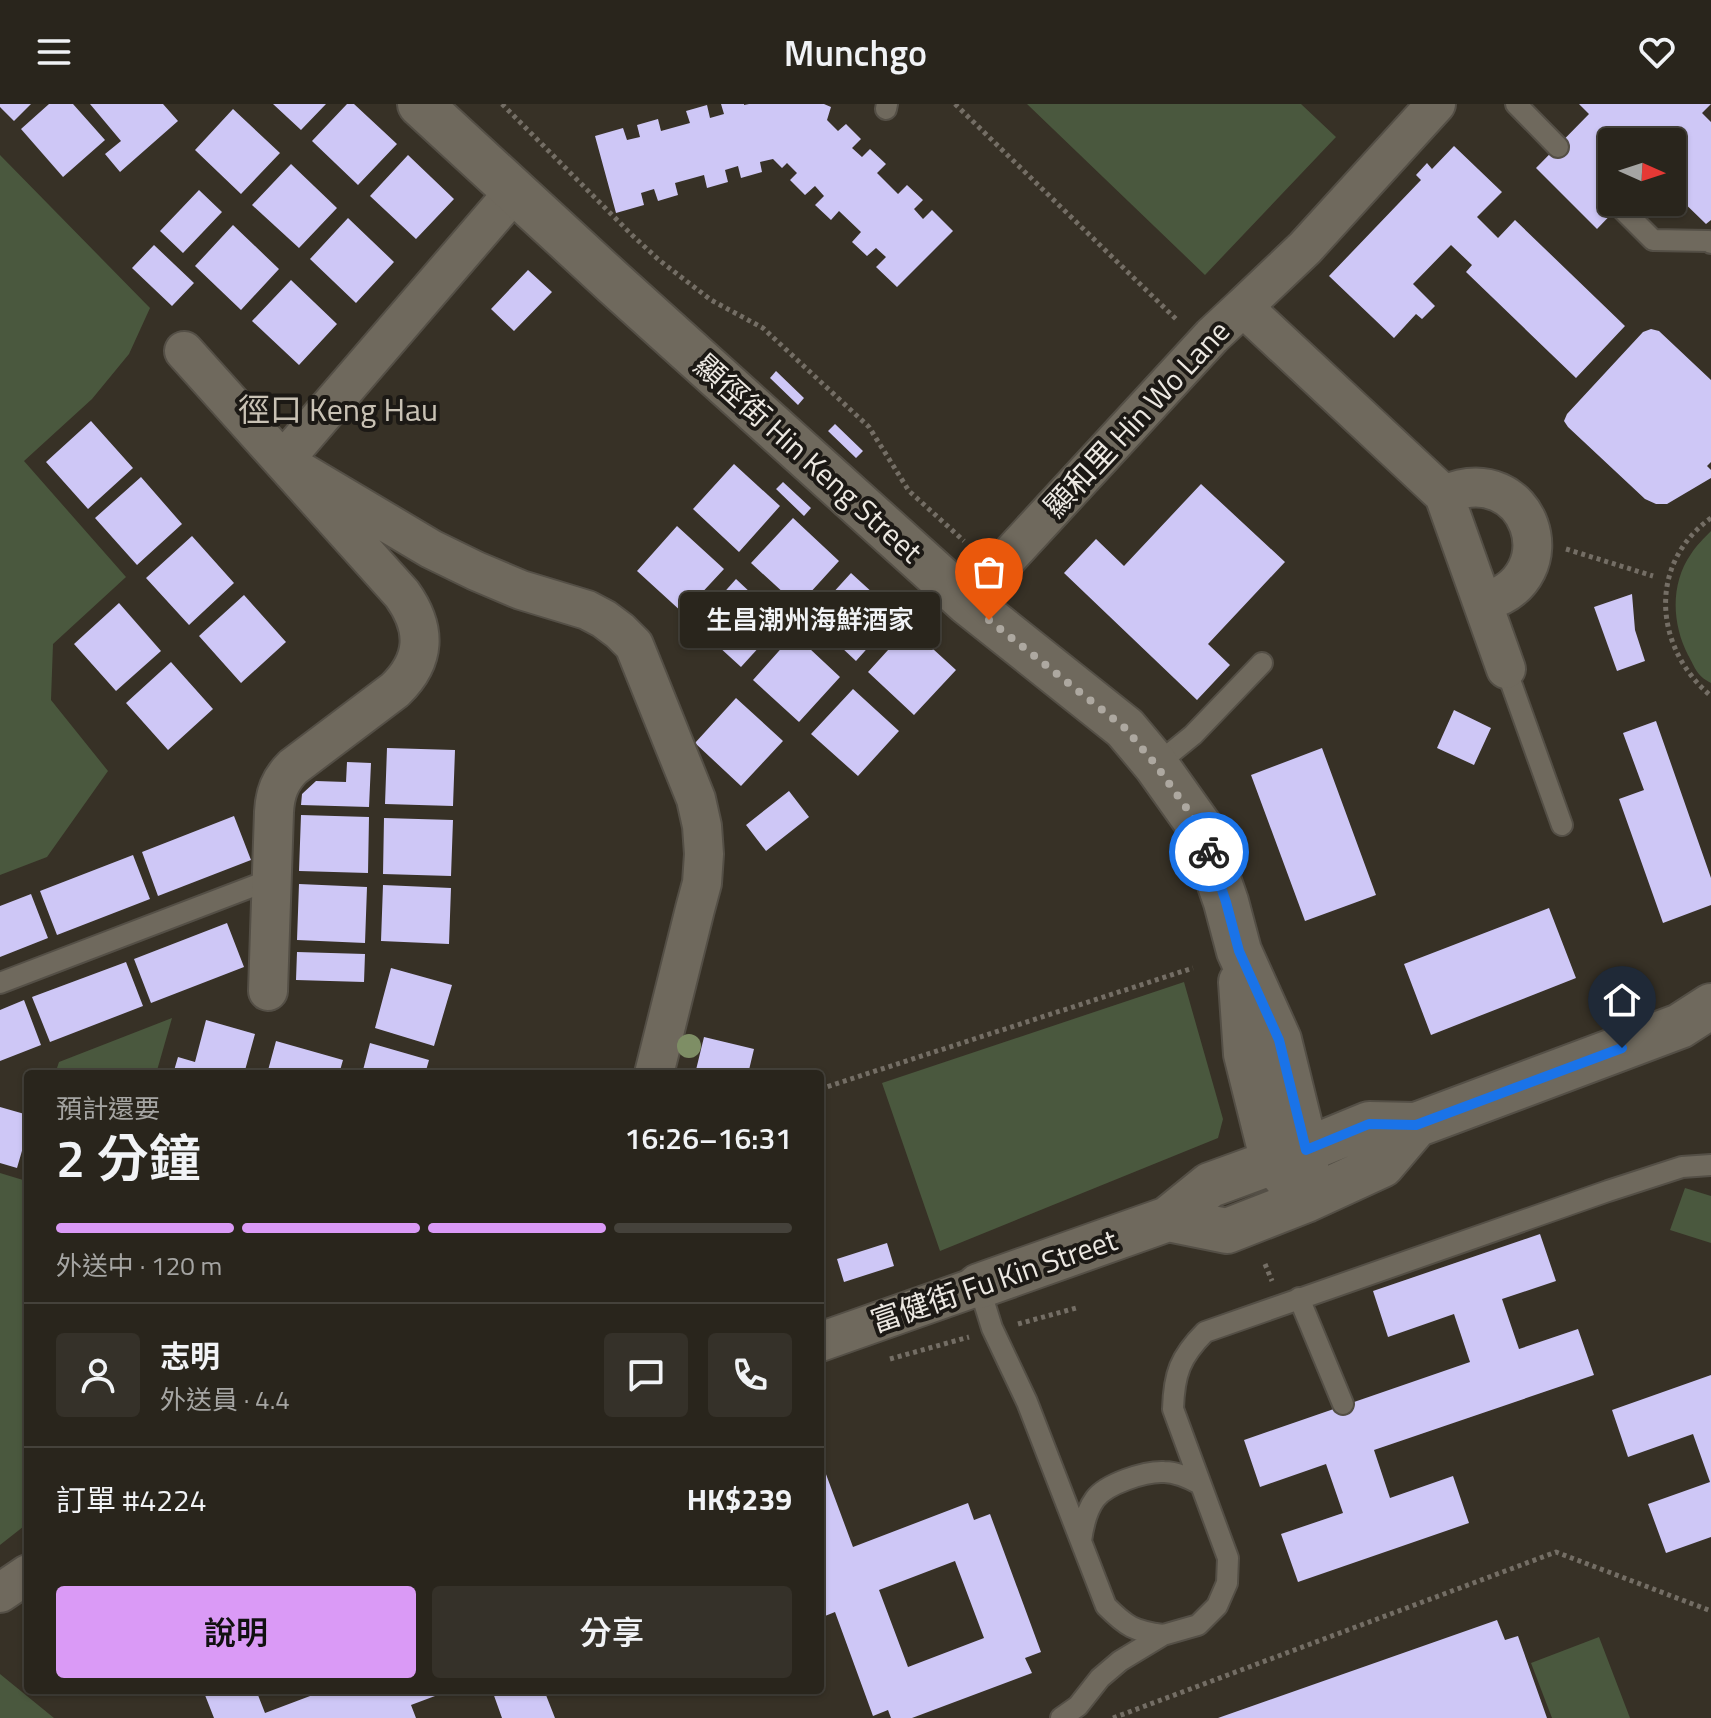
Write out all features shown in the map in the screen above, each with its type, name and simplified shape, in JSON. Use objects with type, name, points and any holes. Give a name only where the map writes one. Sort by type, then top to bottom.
[{"type":"street","name":"顯和里 Hin Wo Lane","points":[[967,602],[1212,336],[1305,248],[1436,104]]},
{"type":"street","name":"顯徑街 Hin Keng Street","points":[[424,105],[967,602],[1125,728],[1156,765],[1200,827],[1226,902],[1239,951],[1246,1054],[1306,1200]]},
{"type":"street","points":[[283,461],[515,191]]},
{"type":"street","name":"顯和里 Hin Wo Lane","points":[[1243,307],[1444,495],[1506,669]]},
{"type":"street","points":[[184,351],[402,594],[413,609],[419,626],[420,644],[407,678],[284,776],[275,798],[268,991]]},
{"type":"street","points":[[283,461],[431,549],[521,590],[587,610],[604,619],[634,645],[696,799],[704,854],[702,883],[655,1070]]},
{"type":"street","points":[[1444,495],[1459,488],[1476,486],[1493,489],[1508,497],[1521,510],[1530,526],[1532,555],[1522,578],[1497,599],[1484,602]]},
{"type":"street","name":"富健街 Fu Kin Street","points":[[824,1341],[1168,1219],[1210,1185],[1369,1124],[1416,1125],[1701,1018]]},
{"type":"street","name":"富健街 Fu Kin Street","points":[[1168,1219],[1227,1231],[1306,1200],[1382,1165],[1416,1125]]},
{"type":"street","points":[[0,1593],[24,1577]]},
{"type":"lane","points":[[1516,104],[1558,147]]},
{"type":"lane","points":[[1629,216],[1653,240],[1711,243]]},
{"type":"lane","points":[[1156,765],[1193,735],[1262,663]]},
{"type":"lane","points":[[1506,669],[1562,825]]},
{"type":"lane","points":[[0,983],[272,879]]},
{"type":"lane","points":[[1061,1718],[1078,1706],[1100,1678],[1120,1661],[1163,1635],[1198,1625],[1217,1606],[1227,1583],[1228,1558],[1173,1409],[1173,1388],[1179,1367],[1189,1348],[1205,1332],[1682,1167],[1711,1165]]},
{"type":"lane","points":[[979,1286],[1106,1606],[1121,1621],[1138,1631],[1163,1635]]},
{"type":"lane","points":[[1299,1298],[1343,1404]]},
{"type":"lane","points":[[1081,1541],[1089,1509],[1106,1488],[1149,1472],[1174,1473],[1200,1484]]},
{"type":"path","name":"顯徑街 Hin Keng Street","points":[[502,104],[659,260],[711,300],[763,328],[869,427],[909,491],[964,541]]},
{"type":"path","points":[[955,104],[1184,326]]},
{"type":"path","points":[[1711,518],[1695,532],[1678,556],[1668,583],[1665,610],[1670,639],[1682,665],[1711,696]]},
{"type":"path","points":[[1563,548],[1653,576]]},
{"type":"path","points":[[824,1088],[1193,968]]},
{"type":"path","points":[[878,1363],[1076,1308]]},
{"type":"path","points":[[1113,1718],[1556,1552],[1711,1611]]},
{"type":"green space","points":[[1027,104],[1301,104],[1336,137],[1205,275]]},
{"type":"green space","points":[[0,155],[150,308],[129,354],[92,399],[24,461],[126,577],[53,644],[51,700],[108,771],[47,857],[0,875]]},
{"type":"green space","points":[[1711,531],[1711,683],[1699,674],[1688,655],[1679,630],[1676,604],[1679,578],[1684,566]]},
{"type":"green space","points":[[1184,982],[1223,1119],[1218,1138],[940,1251],[882,1083]]},
{"type":"green space","points":[[172,1018],[157,1070],[56,1070],[59,1062]]},
{"type":"green space","points":[[0,1173],[23,1180],[24,1177],[24,1526],[0,1545]]},
{"type":"green space","points":[[1685,1188],[1711,1196],[1711,1243],[1670,1230]]},
{"type":"green space","points":[[1599,1637],[1630,1718],[1552,1718],[1531,1663]]},
{"type":"green space","points":[[0,1674],[54,1718],[0,1718]]},
{"type":"building","points":[[0,104],[31,104],[14,121]]},
{"type":"building","points":[[49,104],[73,104],[105,140],[63,177],[21,129]]},
{"type":"building","points":[[90,104],[163,104],[178,121],[120,172],[105,154],[121,141]]},
{"type":"building","points":[[273,104],[326,104],[301,130]]},
{"type":"building","points":[[347,104],[354,104],[397,144],[358,185],[312,141]]},
{"type":"building","points":[[721,104],[824,104],[831,107],[827,120],[838,131],[846,124],[861,139],[852,148],[862,157],[870,149],[886,164],[877,173],[898,194],[907,185],[923,200],[914,209],[923,219],[932,210],[953,231],[897,287],[876,267],[886,257],[876,248],[867,256],[852,242],[861,232],[839,211],[831,220],[815,205],[824,196],[815,186],[805,195],[790,180],[797,173],[787,163],[782,168],[773,159],[760,162],[762,172],[741,178],[738,166],[725,170],[728,182],[707,188],[704,175],[675,183],[678,195],[658,201],[654,189],[641,193],[644,205],[616,213],[595,136],[623,128],[627,140],[640,137],[637,125],[658,119],[661,131],[690,123],[686,111],[707,105],[710,118],[724,114]]},
{"type":"building","points":[[1579,104],[1711,104],[1702,113],[1711,122],[1711,220],[1706,224],[1686,205],[1686,128],[1598,128],[1598,216],[1610,216],[1597,229],[1536,168],[1589,114]]},
{"type":"building","points":[[233,109],[280,153],[241,194],[195,150]]},
{"type":"building","points":[[1454,146],[1502,192],[1477,217],[1498,238],[1515,220],[1625,326],[1576,378],[1466,272],[1472,265],[1451,245],[1413,284],[1435,306],[1422,319],[1416,314],[1394,338],[1329,276],[1421,180],[1416,175],[1427,163],[1432,169]]},
{"type":"building","points":[[408,155],[454,199],[416,239],[370,196]]},
{"type":"building","points":[[291,164],[337,208],[299,248],[252,205]]},
{"type":"building","points":[[199,190],[222,212],[183,253],[160,231]]},
{"type":"building","points":[[348,218],[394,262],[356,303],[310,259]]},
{"type":"building","points":[[233,225],[279,269],[241,310],[195,266]]},
{"type":"building","points":[[154,245],[194,283],[172,306],[132,268]]},
{"type":"building","points":[[528,270],[552,292],[514,331],[491,309]]},
{"type":"building","points":[[291,280],[337,324],[299,365],[252,321]]},
{"type":"building","points":[[1651,329],[1659,331],[1711,380],[1711,462],[1707,466],[1711,470],[1711,478],[1667,504],[1656,504],[1645,499],[1564,421],[1567,414],[1643,332]]},
{"type":"building","points":[[776,371],[804,398],[798,405],[770,378]]},
{"type":"building","points":[[91,421],[133,468],[88,509],[46,462]]},
{"type":"building","points":[[835,424],[863,451],[856,458],[828,431]]},
{"type":"building","points":[[734,464],[780,506],[739,552],[693,509]]},
{"type":"building","points":[[141,477],[182,524],[137,565],[95,518]]},
{"type":"building","points":[[783,482],[811,508],[804,516],[776,489]]},
{"type":"building","points":[[1201,484],[1285,562],[1208,644],[1230,665],[1197,700],[1064,573],[1096,539],[1124,566]]},
{"type":"building","points":[[793,518],[839,561],[798,606],[751,563]]},
{"type":"building","points":[[677,526],[724,569],[683,613],[637,571]]},
{"type":"building","points":[[192,536],[234,583],[189,625],[146,578]]},
{"type":"building","points":[[851,573],[897,615],[856,661],[810,618]]},
{"type":"building","points":[[736,579],[782,622],[741,667],[695,625]]},
{"type":"building","points":[[1632,594],[1635,630],[1645,661],[1617,671],[1594,607]]},
{"type":"building","points":[[244,595],[286,642],[241,683],[199,636]]},
{"type":"building","points":[[119,603],[161,651],[116,691],[74,644]]},
{"type":"building","points":[[909,627],[956,670],[914,715],[868,672]]},
{"type":"building","points":[[794,634],[840,677],[799,722],[753,680]]},
{"type":"building","points":[[171,662],[213,709],[168,750],[126,703]]},
{"type":"building","points":[[853,689],[899,731],[858,776],[811,734]]},
{"type":"building","points":[[736,698],[783,741],[741,786],[695,743]]},
{"type":"building","points":[[1454,710],[1491,728],[1474,765],[1437,748]]},
{"type":"building","points":[[1656,721],[1711,878],[1711,905],[1663,923],[1619,799],[1644,790],[1623,733]]},
{"type":"building","points":[[387,748],[455,750],[453,806],[385,804]]},
{"type":"building","points":[[1322,748],[1376,895],[1305,921],[1251,775]]},
{"type":"building","points":[[347,762],[371,763],[369,807],[301,805],[302,794],[316,781],[346,782]]},
{"type":"building","points":[[789,791],[809,817],[766,851],[746,825]]},
{"type":"building","points":[[301,815],[369,817],[368,873],[299,871]]},
{"type":"building","points":[[234,816],[251,860],[158,896],[142,852]]},
{"type":"building","points":[[384,818],[453,820],[451,876],[383,874]]},
{"type":"building","points":[[133,855],[150,899],[57,935],[40,891]]},
{"type":"building","points":[[299,884],[367,887],[365,943],[297,940]]},
{"type":"building","points":[[383,885],[451,888],[449,944],[381,941]]},
{"type":"building","points":[[31,894],[48,938],[0,957],[0,906]]},
{"type":"building","points":[[1549,908],[1576,978],[1431,1035],[1404,964]]},
{"type":"building","points":[[227,923],[244,967],[151,1003],[134,959]]},
{"type":"building","points":[[297,952],[365,954],[364,982],[296,980]]},
{"type":"building","points":[[126,962],[143,1006],[50,1042],[32,997]]},
{"type":"building","points":[[391,968],[452,985],[434,1046],[375,1028]]},
{"type":"building","points":[[24,1000],[41,1045],[0,1061],[0,1010]]},
{"type":"building","points":[[206,1020],[255,1034],[245,1070],[174,1070],[178,1057],[195,1062]]},
{"type":"building","points":[[704,1037],[754,1049],[749,1070],[696,1070]]},
{"type":"building","points":[[276,1041],[343,1060],[340,1070],[268,1070]]},
{"type":"building","points":[[370,1043],[429,1060],[426,1070],[363,1070]]},
{"type":"building","points":[[0,1107],[24,1114],[24,1144],[17,1168],[0,1163]]},
{"type":"building","points":[[1540,1234],[1556,1281],[1502,1299],[1519,1349],[1578,1329],[1594,1375],[1374,1450],[1390,1498],[1453,1476],[1469,1523],[1298,1582],[1281,1534],[1343,1513],[1326,1464],[1260,1487],[1244,1440],[1470,1362],[1454,1314],[1388,1337],[1373,1291]]},
{"type":"building","points":[[887,1243],[894,1266],[844,1282],[837,1259]]},
{"type":"building","points":[[1711,1375],[1711,1537],[1666,1553],[1648,1504],[1710,1482],[1693,1434],[1628,1457],[1612,1410]]},
{"type":"building","points":[[824,1469],[853,1547],[968,1503],[974,1520],[990,1514],[1041,1652],[1025,1658],[1032,1673],[912,1718],[891,1718],[888,1710],[873,1716],[835,1612],[824,1616]],"holes":[[[955,1561],[984,1638],[908,1667],[879,1590]]]},
{"type":"building","points":[[1497,1620],[1505,1640],[1518,1636],[1547,1718],[1218,1718]]},
{"type":"building","points":[[205,1694],[258,1694],[265,1713],[315,1694],[440,1694],[411,1705],[416,1718],[214,1718]]},
{"type":"building","points":[[493,1694],[546,1694],[555,1718],[502,1718]]},
{"type":"way so far","points":[[989,620],[1125,728],[1200,827],[1209,852]]},
{"type":"place","name":"生昌潮州海鮮酒家","points":[[989,620]]},
{"type":"district","name":"徑口 Keng Hau","points":[[338,410]]},
{"type":"route","points":[[1209,852],[1239,951],[1279,1040],[1306,1150],[1369,1124],[1416,1125],[1622,1048]]}]
